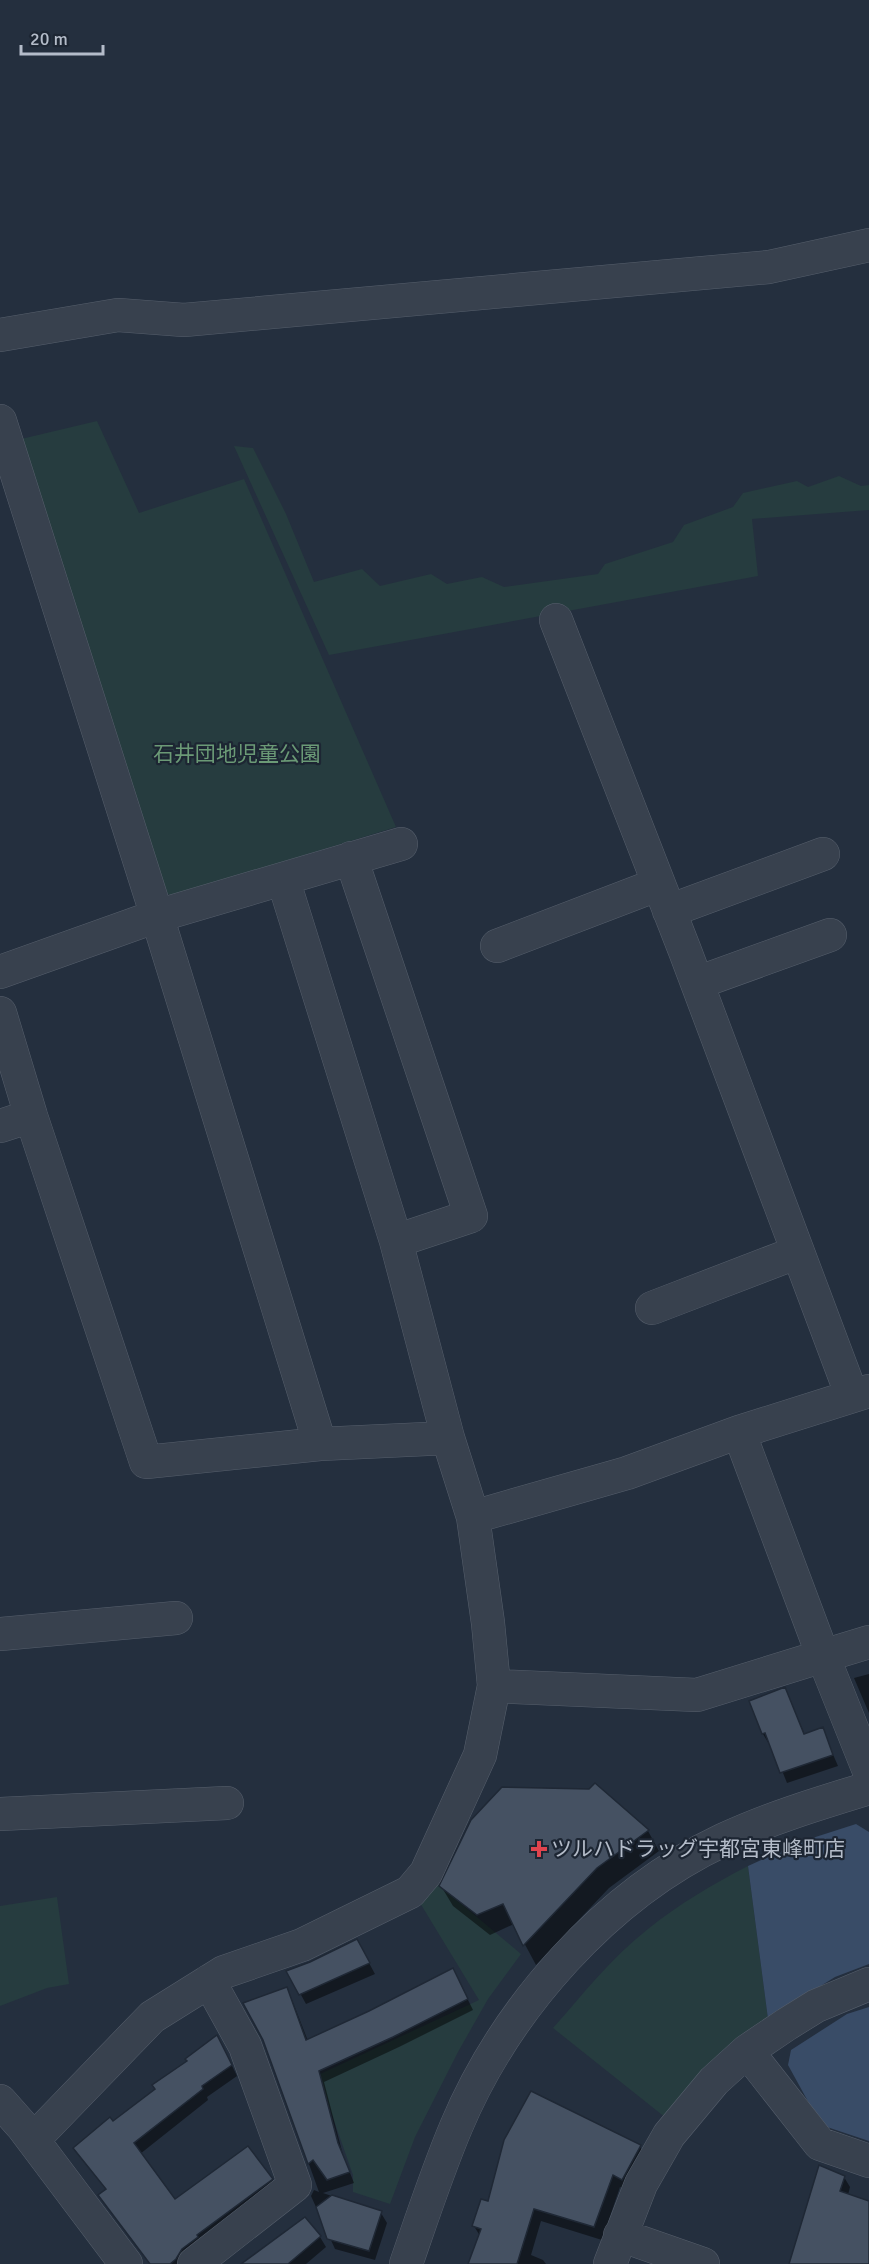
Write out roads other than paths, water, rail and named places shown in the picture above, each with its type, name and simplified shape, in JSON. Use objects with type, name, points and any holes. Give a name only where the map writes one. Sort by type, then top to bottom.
[{"type":"street","points":[[0,335],[118,315],[183,320],[769,267],[869,245]]},
{"type":"street","points":[[0,422],[157,916],[320,1444]]},
{"type":"street","points":[[473,1517],[627,1473],[739,1432],[861,1394],[798,1252],[697,983],[556,620]]},
{"type":"street","points":[[0,972],[157,916],[401,844]]},
{"type":"street","points":[[497,946],[664,897],[823,854]]},
{"type":"street","points":[[351,858],[471,1216],[396,1241]]},
{"type":"street","points":[[33,2140],[152,2017],[224,1972],[302,1945],[410,1892],[426,1873],[480,1755],[494,1686],[488,1623],[473,1517],[448,1438],[396,1241],[283,879]]},
{"type":"street","points":[[697,983],[830,935]]},
{"type":"street","points":[[0,1013],[31,1116],[146,1462],[320,1444],[448,1438]]},
{"type":"street","points":[[0,1125],[31,1116]]},
{"type":"street","points":[[652,1308],[798,1252]]},
{"type":"street","points":[[739,1432],[869,1771]]},
{"type":"street","points":[[0,1634],[176,1618]]},
{"type":"street","points":[[494,1686],[697,1695],[869,1642]]},
{"type":"street","points":[[406,2264],[456,2126],[480,2078],[514,2022],[559,1966],[613,1911],[669,1870],[723,1840],[786,1814],[869,1788]]},
{"type":"street","points":[[0,1814],[227,1803]]},
{"type":"street","points":[[194,2264],[295,2185],[245,2046],[209,1981]]},
{"type":"street","points":[[703,2264],[615,2250],[641,2184],[669,2135],[714,2080],[747,2051],[816,2006],[869,1984]]},
{"type":"street","points":[[747,2051],[820,2145],[869,2161]]},
{"type":"street","points":[[0,2101],[33,2140],[126,2264]]},
{"type":"water","points":[[856,1824],[869,1832],[869,1964],[835,1977],[768,2019],[748,1866],[803,1841]]},
{"type":"water","points":[[869,2007],[869,2141],[821,2125],[788,2065],[791,2050],[847,2014]]},
{"type":"place","name":"ツルハドラッグ宇都宮東峰町店","points":[[539,1849]]},
{"type":"park label","name":"石井団地児童公園","points":[[237,754]]}]
